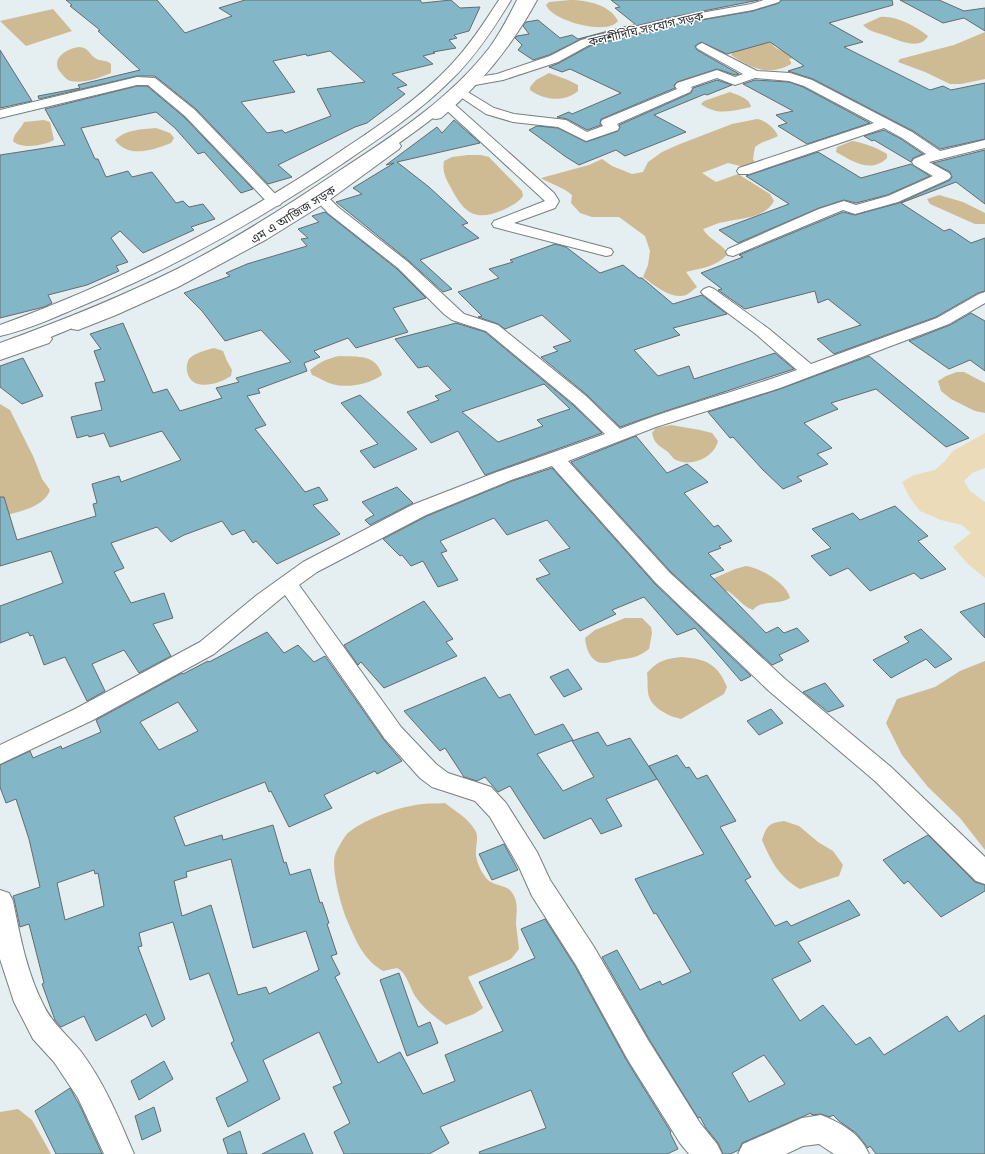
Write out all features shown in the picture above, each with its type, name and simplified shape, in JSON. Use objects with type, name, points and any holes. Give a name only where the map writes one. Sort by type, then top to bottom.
[{"type":"main road","name":"এম এ আজিজ সড়ক","points":[[0,331],[65,307],[143,273],[230,228],[275,202],[376,134],[446,78],[470,51],[505,0]]},
{"type":"main road","points":[[0,337],[101,298],[174,265],[236,231],[298,193],[382,136],[454,80],[478,53],[513,0]]},
{"type":"main road","points":[[0,349],[111,305],[184,272],[304,202],[433,111],[466,82],[490,55],[508,28],[523,0]]},
{"type":"main road","name":"এম এ আজিজ সড়ক","points":[[0,355],[116,310],[191,275],[255,240],[322,199],[427,122],[462,94],[498,55],[515,30],[531,0]]},
{"type":"street","name":"কলশীদিঘি সংযোগ সড়ক","points":[[475,81],[499,77],[554,59],[585,42],[673,21],[753,7],[775,0]]},
{"type":"street","points":[[702,47],[730,63],[754,74],[775,77],[792,77],[808,83],[885,123],[937,155]]},
{"type":"street","points":[[462,94],[490,111],[513,118],[561,122],[586,137],[613,127],[607,123],[686,89],[681,86],[713,74],[721,75],[735,81],[754,74]]},
{"type":"street","points":[[0,114],[137,81],[151,81],[195,118],[275,202]]},
{"type":"street","points":[[448,105],[549,196],[552,201],[550,205],[499,224],[606,252]]},
{"type":"street","points":[[744,171],[831,140],[885,123]]},
{"type":"street","points":[[733,252],[824,212],[844,205],[855,210],[893,199],[944,176],[919,162],[937,155],[985,144]]},
{"type":"street","points":[[322,199],[333,210],[403,266],[450,311],[458,317],[492,328],[580,400],[617,436]]},
{"type":"street","points":[[709,292],[763,332],[809,371]]},
{"type":"street","points":[[0,755],[83,715],[207,648],[223,636],[251,610],[310,567],[419,510],[504,476],[677,413],[756,390],[943,321],[985,297]]},
{"type":"street","points":[[555,458],[663,578],[777,684],[883,774],[927,815],[985,873]]},
{"type":"street","points":[[287,583],[393,733],[428,771],[440,780],[483,794],[498,810],[524,854],[541,888],[585,956],[638,1050],[690,1133],[707,1154]]},
{"type":"street","points":[[0,901],[5,928],[31,1010],[43,1031],[63,1052],[84,1080],[119,1154]]},
{"type":"street","points":[[753,1154],[802,1132],[821,1129],[839,1139],[854,1154]]},
{"type":"shaded area","points":[[570,0],[591,2],[604,7],[610,11],[618,21],[612,25],[603,27],[580,25],[558,16],[550,11],[546,5],[549,2]]},
{"type":"shaded area","points":[[53,9],[72,31],[26,46],[0,21]]},
{"type":"shaded area","points":[[880,17],[899,19],[928,36],[920,43],[914,44],[903,42],[871,31],[863,25]]},
{"type":"shaded area","points":[[985,32],[985,79],[961,84],[950,84],[925,72],[898,62],[900,59],[954,45]]},
{"type":"shaded area","points":[[771,43],[776,48],[794,58],[789,59],[791,64],[775,70],[760,69],[746,64],[731,55],[733,52],[715,44]]},
{"type":"shaded area","points":[[80,47],[87,50],[95,58],[111,64],[111,73],[97,79],[86,81],[76,82],[66,79],[58,68],[58,59],[65,52]]},
{"type":"shaded area","points":[[549,73],[578,85],[578,91],[567,97],[554,99],[541,96],[530,90],[530,87],[536,80]]},
{"type":"shaded area","points":[[730,92],[746,99],[751,107],[725,112],[707,108],[701,104],[704,101]]},
{"type":"shaded area","points":[[757,119],[769,125],[775,130],[778,136],[755,147],[753,159],[755,163],[744,167],[728,163],[702,173],[716,182],[738,174],[770,194],[774,201],[770,207],[752,217],[721,223],[703,229],[728,254],[719,262],[686,272],[697,287],[686,295],[680,296],[669,294],[657,288],[643,277],[648,265],[650,251],[645,236],[619,217],[592,217],[580,213],[571,203],[572,195],[541,178],[589,165],[602,159],[612,166],[632,174],[643,172],[648,162],[662,152],[732,124]]},
{"type":"shaded area","points":[[44,120],[50,122],[54,140],[45,144],[34,146],[17,144],[13,141],[15,135],[24,122]]},
{"type":"shaded area","points":[[156,128],[170,133],[174,138],[171,143],[149,150],[134,151],[120,146],[115,140],[128,132]]},
{"type":"shaded area","points":[[852,141],[866,144],[878,149],[887,154],[887,158],[881,163],[868,166],[848,159],[836,152],[837,147]]},
{"type":"shaded area","points":[[481,155],[489,157],[522,191],[523,196],[519,201],[512,206],[493,214],[478,215],[471,213],[466,209],[456,197],[448,182],[444,172],[444,161],[452,157]]},
{"type":"shaded area","points":[[939,195],[963,202],[985,213],[985,224],[975,224],[930,204],[927,199]]},
{"type":"shaded area","points":[[214,348],[223,351],[232,370],[231,376],[213,384],[206,385],[194,382],[190,378],[187,371],[189,359],[197,353]]},
{"type":"shaded area","points":[[340,356],[360,357],[371,360],[379,368],[382,375],[363,384],[342,386],[329,383],[312,375],[310,370],[317,365],[328,359]]},
{"type":"shaded area","points":[[957,372],[964,372],[985,383],[985,413],[975,411],[951,399],[941,391],[938,381]]},
{"type":"shaded area","points":[[0,404],[10,410],[34,458],[42,479],[50,490],[47,496],[36,505],[0,517]]},
{"type":"shaded area","points":[[671,425],[712,433],[718,441],[716,447],[707,457],[700,460],[694,462],[680,462],[674,459],[656,442],[652,433],[656,428]]},
{"type":"shaded area","points":[[985,433],[985,468],[972,473],[964,481],[970,491],[985,502],[985,578],[968,564],[953,547],[971,533],[962,525],[941,520],[920,511],[910,498],[902,482],[914,475],[935,470],[953,451]]},
{"type":"shaded area","points":[[746,566],[766,573],[779,582],[784,587],[790,598],[780,602],[765,603],[753,610],[728,591],[705,597],[692,594],[692,588],[735,569]]},
{"type":"shaded area","points":[[625,618],[642,618],[651,627],[652,633],[649,649],[630,658],[606,663],[596,661],[588,651],[585,638],[595,630]]},
{"type":"shaded area","points":[[682,657],[698,659],[710,664],[720,673],[727,687],[724,694],[681,719],[670,716],[660,710],[652,702],[648,692],[647,673],[655,665],[663,661]]},
{"type":"shaded area","points":[[985,661],[985,850],[960,818],[928,787],[902,755],[886,723],[897,699],[935,687],[960,671]]},
{"type":"shaded area","points":[[445,803],[465,818],[475,830],[477,838],[476,858],[487,879],[490,882],[508,889],[513,894],[517,905],[516,924],[519,949],[511,959],[468,977],[483,1008],[474,1014],[446,1025],[429,1012],[418,1000],[406,976],[400,970],[397,968],[383,971],[365,955],[350,928],[342,906],[334,869],[335,855],[341,842],[349,832],[356,827],[384,814],[405,807]]},
{"type":"shaded area","points":[[784,821],[799,826],[818,842],[833,851],[843,865],[839,876],[800,889],[781,874],[772,862],[762,840],[765,831],[769,826]]},
{"type":"shaded area","points":[[18,1109],[32,1120],[51,1154],[0,1154],[0,1112]]},
{"type":"building","points":[[66,0],[157,0],[185,33],[232,16],[219,8],[245,0],[420,0],[422,3],[451,0],[460,8],[480,7],[469,31],[454,35],[457,38],[449,40],[456,48],[433,52],[435,53],[423,56],[433,64],[392,74],[407,85],[397,88],[405,94],[367,123],[355,127],[278,165],[292,177],[268,184],[196,109],[155,76],[137,76],[39,99],[38,96],[80,88],[78,85],[140,70],[98,31],[100,30],[70,6],[72,5]],"holes":[[[330,51],[365,82],[317,89],[331,116],[285,133],[282,130],[267,133],[241,102],[295,92],[273,61],[306,54],[307,56]]]},
{"type":"building","points":[[611,0],[759,0],[673,17],[581,39],[549,55],[533,60],[518,50],[522,45],[515,38],[517,36],[529,34],[523,26],[526,22],[538,20],[560,38],[572,35],[578,39],[635,24],[615,8],[620,7]]},
{"type":"building","points":[[781,0],[892,0],[893,5],[829,23],[863,42],[844,47],[930,90],[943,86],[951,90],[985,83],[985,139],[940,149],[913,131],[813,79],[788,71],[804,66],[770,42],[727,54],[701,42],[695,46],[697,50],[739,74],[735,75],[717,69],[677,82],[674,85],[675,88],[601,119],[601,125],[587,130],[567,119],[557,117],[569,112],[572,114],[621,93],[570,69],[562,72],[549,67],[590,46],[673,25],[753,11],[779,3]]},
{"type":"building","points":[[900,0],[939,0],[964,11],[985,8],[985,31],[964,18],[943,23]]},
{"type":"building","points":[[0,50],[32,101],[0,108]]},
{"type":"building","points":[[717,80],[732,85],[707,95],[705,94],[654,115],[686,132],[625,156],[616,150],[579,165],[529,130],[537,126],[558,128],[586,142],[618,131],[620,127],[619,125],[691,93],[693,88]]},
{"type":"building","points":[[755,80],[789,82],[803,87],[870,123],[807,144],[778,126],[787,123],[776,115],[793,111],[743,84]]},
{"type":"building","points":[[137,86],[147,86],[184,117],[253,189],[241,193],[204,152],[198,154],[175,128],[156,112],[81,128],[95,159],[98,159],[106,177],[128,171],[132,177],[152,172],[176,203],[183,201],[189,207],[203,204],[215,219],[191,227],[194,230],[143,253],[120,231],[111,238],[128,262],[116,266],[119,271],[87,285],[48,295],[52,303],[44,307],[0,318],[0,155],[65,145],[45,109]]},
{"type":"building","points":[[454,120],[480,143],[397,162],[429,187],[468,223],[462,225],[479,238],[420,260],[452,289],[443,292],[409,261],[336,202],[362,194],[353,188],[394,163],[386,165],[437,127],[442,133]]},
{"type":"building","points":[[884,130],[901,139],[923,154],[913,158],[911,162],[874,140],[872,141],[864,136]]},
{"type":"building","points":[[985,150],[985,204],[956,182],[901,203],[944,231],[950,229],[971,243],[985,238],[985,291],[978,293],[936,317],[834,354],[817,339],[861,325],[828,299],[818,303],[815,291],[745,309],[718,290],[722,289],[701,273],[743,257],[739,255],[843,212],[855,215],[899,203],[950,180],[952,177],[950,172],[933,163]]},
{"type":"building","points":[[818,152],[861,178],[911,164],[930,176],[887,195],[856,203],[844,200],[819,208],[738,243],[719,230],[789,204],[746,176]]},
{"type":"building","points":[[325,212],[397,269],[426,298],[393,308],[408,332],[356,348],[348,338],[314,351],[320,357],[304,363],[307,371],[258,389],[260,393],[247,396],[266,425],[255,429],[305,492],[319,487],[328,500],[313,505],[340,534],[277,564],[256,541],[253,543],[244,530],[232,535],[222,521],[184,535],[171,542],[157,527],[111,543],[124,568],[114,572],[131,603],[164,593],[173,618],[153,624],[171,656],[139,673],[124,650],[92,664],[105,691],[87,701],[65,657],[44,665],[33,635],[30,636],[28,632],[0,643],[0,606],[63,583],[51,551],[0,566],[0,497],[4,497],[17,540],[96,516],[93,504],[97,503],[92,484],[119,476],[121,482],[181,460],[162,431],[110,447],[104,433],[89,437],[88,435],[77,438],[71,417],[102,410],[95,383],[105,381],[94,351],[101,349],[90,334],[123,323],[153,393],[167,389],[180,411],[222,398],[216,388],[239,382],[236,378],[291,362],[261,330],[225,341],[202,311],[184,293],[230,276],[226,273],[247,264],[307,246],[301,239],[308,238],[298,229],[319,222],[312,216]]},
{"type":"building","points":[[555,244],[566,247],[600,273],[623,265],[639,278],[642,278],[673,304],[702,295],[727,314],[673,328],[680,335],[634,350],[658,376],[689,366],[694,379],[775,353],[794,369],[620,427],[587,395],[541,357],[558,351],[553,347],[571,341],[542,315],[505,329],[498,324],[478,317],[482,316],[458,292],[499,278],[489,269],[513,262],[510,260]]},
{"type":"building","points":[[971,313],[985,321],[985,371],[970,360],[949,369],[909,341],[950,325]]},
{"type":"building","points":[[456,323],[485,332],[573,405],[602,433],[485,475],[458,431],[431,443],[407,412],[439,400],[435,396],[451,390],[428,366],[418,368],[395,339]],"holes":[[[544,384],[570,409],[537,420],[543,426],[498,442],[462,412]]]},
{"type":"building","points":[[869,356],[969,438],[946,447],[876,389],[831,403],[838,409],[804,423],[832,448],[817,454],[828,464],[797,477],[802,481],[783,489],[763,470],[733,437],[730,438],[708,412],[780,389]]},
{"type":"building","points":[[23,358],[43,396],[22,404],[0,387],[0,366]]},
{"type":"building","points":[[360,395],[417,449],[374,468],[360,451],[378,444],[341,403]]},
{"type":"building","points":[[636,436],[667,473],[687,464],[708,482],[684,493],[714,527],[718,525],[732,541],[719,546],[721,548],[708,553],[724,570],[710,575],[766,633],[778,627],[784,633],[797,628],[809,641],[779,655],[783,660],[772,665],[671,572],[571,462]]},
{"type":"building","points":[[552,468],[655,584],[751,676],[741,681],[695,628],[677,635],[644,597],[612,610],[616,614],[580,631],[536,579],[550,574],[539,560],[570,548],[547,520],[507,535],[494,518],[440,541],[447,551],[441,553],[458,580],[438,587],[423,561],[411,566],[402,555],[400,556],[383,539],[427,516],[512,481]]},
{"type":"building","points":[[397,487],[413,503],[370,525],[365,520],[374,515],[362,502]]},
{"type":"building","points":[[895,506],[928,536],[918,541],[946,569],[921,579],[914,573],[870,591],[848,568],[830,576],[811,556],[831,548],[812,529],[853,513],[860,520]]},
{"type":"building","points":[[424,601],[453,639],[446,642],[457,656],[384,688],[361,662],[358,665],[344,645]]},
{"type":"building","points":[[985,603],[985,638],[960,612]]},
{"type":"building","points":[[921,629],[952,659],[935,668],[926,659],[891,678],[873,660],[909,642],[904,637]]},
{"type":"building","points":[[267,632],[284,653],[298,645],[314,662],[325,656],[384,740],[402,761],[377,774],[375,771],[324,795],[332,808],[289,827],[265,782],[174,817],[185,846],[222,835],[223,840],[273,825],[284,863],[286,862],[290,875],[310,869],[320,903],[322,902],[329,923],[327,924],[337,954],[331,956],[340,974],[335,977],[378,1063],[400,1052],[423,1094],[455,1081],[445,1055],[503,1031],[479,982],[535,958],[521,929],[545,919],[575,966],[627,1061],[671,1132],[670,1133],[678,1149],[667,1154],[480,1154],[479,1152],[546,1128],[531,1090],[440,1127],[449,1143],[429,1154],[344,1154],[334,1132],[350,1123],[333,1087],[342,1083],[319,1032],[263,1060],[280,1099],[228,1127],[216,1098],[248,1081],[231,1043],[234,1041],[209,973],[190,980],[173,922],[139,933],[142,946],[138,947],[165,1019],[152,1027],[146,1014],[96,1041],[84,1016],[61,1027],[55,1020],[42,984],[44,983],[29,924],[20,927],[13,896],[40,887],[29,839],[16,799],[6,803],[0,787],[0,765],[30,751],[33,758],[61,746],[62,749],[101,732],[96,720],[182,673],[183,674],[208,661],[209,662]],"holes":[[[178,702],[198,731],[159,750],[140,722]],[[231,859],[253,948],[306,931],[319,970],[269,994],[266,987],[238,995],[211,905],[182,916],[174,881],[187,877],[186,872]],[[94,870],[95,874],[98,873],[104,906],[65,920],[57,883]]]},
{"type":"building","points":[[568,669],[582,689],[564,697],[550,677]]},
{"type":"building","points":[[485,677],[499,698],[510,694],[535,735],[563,724],[573,740],[537,754],[563,791],[594,777],[572,741],[598,732],[607,746],[630,738],[657,779],[606,799],[622,826],[601,834],[591,818],[544,839],[510,786],[498,792],[485,777],[477,781],[464,777],[445,748],[440,751],[404,711]]},
{"type":"building","points":[[825,683],[844,706],[828,712],[803,692]]},
{"type":"building","points":[[771,709],[783,723],[759,735],[747,721]]},
{"type":"building","points":[[677,755],[686,768],[689,767],[697,779],[707,775],[736,821],[720,827],[751,877],[745,880],[775,926],[787,921],[791,926],[849,900],[860,915],[798,942],[811,961],[772,979],[800,1021],[823,1005],[856,1045],[870,1037],[884,1055],[947,1016],[959,1032],[985,1015],[985,1154],[876,1154],[870,1146],[868,1148],[856,1133],[833,1115],[830,1117],[821,1114],[812,1115],[811,1113],[742,1143],[739,1150],[730,1154],[723,1154],[718,1143],[706,1128],[700,1117],[698,1118],[649,1039],[602,957],[617,950],[640,990],[660,981],[662,985],[691,972],[656,913],[654,914],[635,879],[704,854],[649,766]],"holes":[[[764,1055],[785,1084],[749,1102],[732,1073]]]},
{"type":"building","points":[[928,835],[975,882],[985,885],[985,891],[941,917],[908,881],[904,884],[883,860]]},
{"type":"building","points":[[504,844],[518,870],[492,880],[479,854]]},
{"type":"building","points":[[399,973],[418,1027],[430,1022],[438,1043],[407,1056],[380,980]]},
{"type":"building","points":[[164,1061],[173,1079],[139,1100],[131,1081]]},
{"type":"building","points":[[70,1088],[102,1154],[56,1154],[35,1111]]},
{"type":"building","points":[[154,1107],[161,1131],[142,1140],[135,1116]]},
{"type":"building","points":[[240,1131],[247,1154],[228,1154],[223,1139]]},
{"type":"building","points":[[304,1133],[313,1154],[262,1154]]}]
